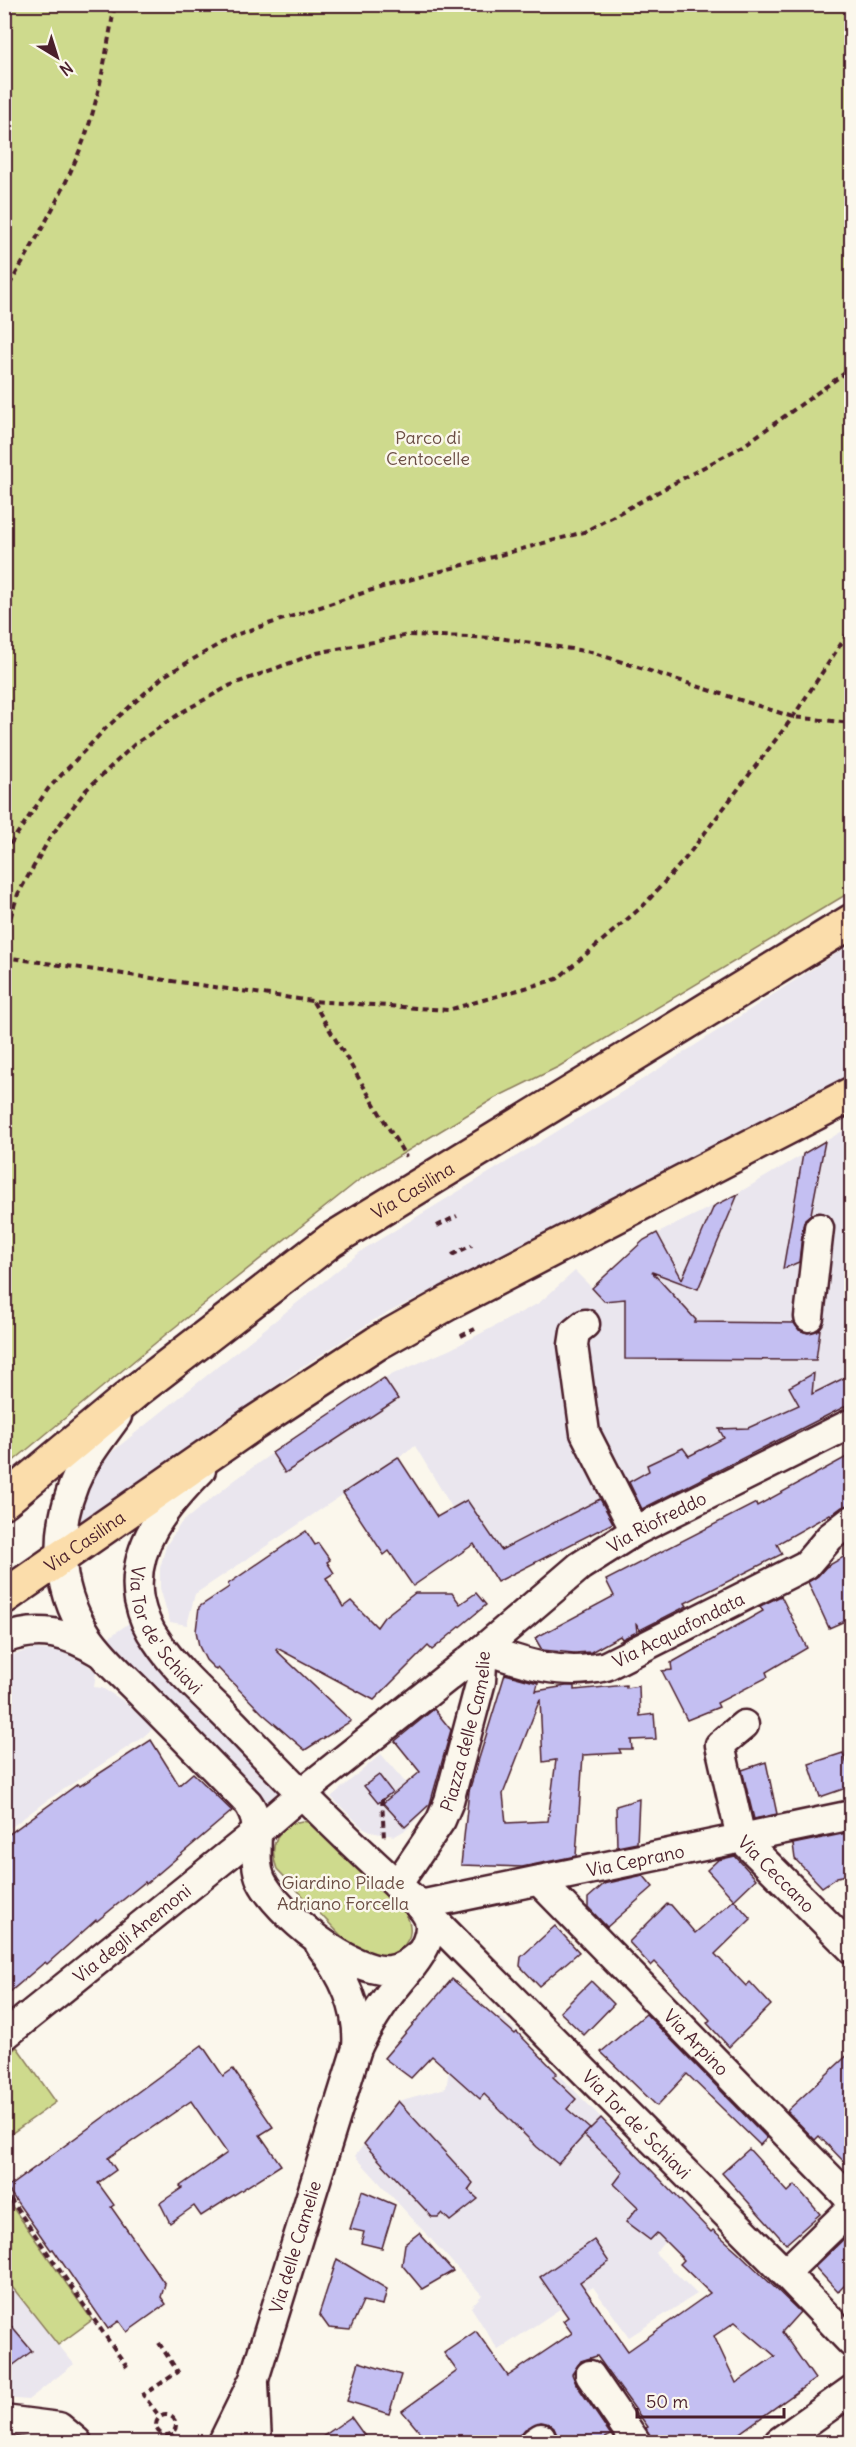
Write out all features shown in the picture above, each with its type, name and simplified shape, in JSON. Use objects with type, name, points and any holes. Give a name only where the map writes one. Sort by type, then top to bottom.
[{"type":"main road","name":"Via Casilina","points":[[4,1501],[136,1390],[332,1240],[852,921]]},
{"type":"main road","name":"Via Casilina","points":[[4,1597],[320,1378],[412,1322],[852,1094]]},
{"type":"street","points":[[808,1317],[819,1228]]},
{"type":"street","points":[[585,1324],[575,1332],[573,1345],[583,1424],[594,1455],[635,1531]]},
{"type":"street","points":[[136,1390],[88,1458],[76,1481],[66,1517],[61,1557],[63,1575],[75,1614],[87,1636],[109,1661],[248,1803],[257,1820],[257,1861],[261,1879],[274,1897],[310,1935],[355,1962],[375,1970],[393,1970],[410,1962],[413,1963],[428,1938],[430,1926],[427,1915],[420,1905],[349,1842],[301,1794]]},
{"type":"street","name":"Via Riofreddo","points":[[483,1649],[580,1566],[635,1531],[852,1423]]},
{"type":"street","name":"Via Tor de' Schiavi","points":[[250,1426],[195,1476],[155,1526],[140,1564],[138,1583],[140,1601],[148,1627],[161,1648],[301,1794]]},
{"type":"street","name":"Via Acquafondata","points":[[483,1649],[535,1666],[554,1669],[590,1670],[606,1666],[806,1565],[830,1537],[852,1520]]},
{"type":"street","points":[[4,1639],[34,1632],[57,1633],[86,1644],[109,1661]]},
{"type":"street","name":"Piazza delle Camelie","points":[[257,1832],[301,1794],[483,1649]]},
{"type":"street","name":"Piazza delle Camelie","points":[[396,1885],[441,1820],[449,1801],[482,1681],[483,1649]]},
{"type":"street","name":"Via Ceccano","points":[[744,1725],[720,1745],[741,1838],[852,1949]]},
{"type":"street","name":"Via Ceprano","points":[[420,1905],[540,1882],[852,1815]]},
{"type":"street","name":"Via degli Anemoni","points":[[4,2036],[257,1832]]},
{"type":"street","name":"Via Arpino","points":[[540,1882],[852,2201]]},
{"type":"street","name":"Via Tor de' Schiavi","points":[[420,1905],[785,2272],[852,2343]]},
{"type":"street","name":"Via delle Camelie","points":[[310,1935],[335,1964],[346,1985],[356,2019],[357,2048]]},
{"type":"street","name":"Via delle Camelie","points":[[223,2442],[254,2379],[357,2048],[373,2018],[413,1963]]},
{"type":"street","points":[[785,2272],[852,2208]]},
{"type":"street","points":[[590,2375],[636,2442]]},
{"type":"street","points":[[254,2379],[257,2442]]},
{"type":"street","points":[[779,2442],[852,2390]]},
{"type":"street","points":[[4,2420],[52,2425],[72,2437]]},
{"type":"path","points":[[4,294],[52,213],[86,133],[115,4]]},
{"type":"path","points":[[4,853],[48,789],[106,728],[164,676],[194,658],[235,635],[372,590],[584,532],[743,446],[852,368]]},
{"type":"path","points":[[4,957],[312,1001],[448,1010],[557,979],[644,905],[686,859],[793,717],[852,627]]},
{"type":"path","points":[[4,937],[18,894],[51,836],[86,790],[135,744],[182,712],[231,685],[317,653],[409,635],[499,638],[591,652],[793,717],[852,723]]},
{"type":"path","points":[[312,1001],[406,1157]]},
{"type":"path","points":[[437,1226],[457,1216]]},
{"type":"path","points":[[452,1255],[472,1245]]},
{"type":"path","points":[[460,1336],[475,1329]]},
{"type":"path","points":[[382,1799],[384,1839]]},
{"type":"path","points":[[4,2190],[127,2367]]},
{"type":"path","points":[[159,2343],[178,2372],[143,2395],[160,2417]]},
{"type":"path","points":[[166,2415],[175,2420],[176,2427],[171,2434],[163,2435],[158,2432],[156,2422],[160,2417],[166,2415]]},
{"type":"path","points":[[171,2434],[177,2442]]},
{"type":"shaded area","points":[[851,944],[851,1074],[374,1320],[293,1373],[73,1536],[85,1486],[113,1451],[364,1249],[643,1079]]},
{"type":"shaded area","points":[[851,1126],[851,1404],[497,1582],[415,1446],[195,1594],[187,1625],[170,1622],[160,1588],[160,1568],[166,1546],[181,1523],[235,1480],[303,1431],[384,1378],[451,1349],[539,1303],[575,1271],[592,1288],[644,1240],[733,1196]]},
{"type":"shaded area","points":[[132,1621],[283,1789],[267,1805],[105,1640]]},
{"type":"shaded area","points":[[34,1649],[59,1651],[85,1663],[96,1672],[94,1687],[102,1688],[122,1700],[153,1728],[5,1832],[5,1660],[15,1654]]},
{"type":"shaded area","points":[[381,1754],[427,1808],[407,1829],[395,1836],[375,1833],[362,1827],[331,1797]]},
{"type":"shaded area","points":[[501,2016],[692,2210],[655,2253],[697,2294],[629,2337],[593,2287],[498,2350],[471,2307],[482,2295],[355,2156],[398,2101],[446,2088],[449,2071]]},
{"type":"shaded area","points":[[4,2278],[74,2364],[28,2400],[5,2398]]},
{"type":"green space","name":"Parco di Centocelle","points":[[5,4],[851,5],[852,891],[558,1067],[495,1098],[359,1180],[165,1335],[5,1468]]},
{"type":"green space","name":"Giardino Pilade Adriano Forcella","points":[[302,1821],[317,1824],[403,1909],[408,1918],[410,1933],[405,1945],[393,1955],[385,1960],[355,1950],[277,1869],[274,1860],[274,1845],[277,1838],[286,1827]]},
{"type":"green space","points":[[17,2047],[56,2102],[5,2138],[5,2057]]},
{"type":"green space","points":[[4,2195],[92,2320],[58,2345],[5,2278]]},
{"type":"building","points":[[825,1141],[811,1214],[805,1219],[803,1226],[799,1262],[783,1269],[803,1154]]},
{"type":"building","points":[[738,1194],[698,1289],[652,1272],[696,1320],[695,1322],[794,1323],[799,1330],[808,1333],[820,1329],[816,1360],[625,1359],[625,1299],[604,1301],[592,1288],[644,1240],[657,1233],[682,1279],[714,1206]]},
{"type":"building","points":[[814,1373],[812,1394],[852,1374],[852,1403],[642,1509],[629,1482],[649,1471],[647,1465],[683,1448],[689,1456],[724,1438],[719,1429],[748,1428],[799,1405],[789,1387]]},
{"type":"building","points":[[384,1378],[398,1399],[285,1473],[272,1453]]},
{"type":"building","points":[[852,1454],[852,1504],[842,1507],[777,1544],[782,1554],[685,1603],[687,1606],[640,1630],[636,1623],[637,1632],[622,1639],[620,1636],[591,1652],[542,1650],[535,1638],[614,1596],[606,1580],[756,1503],[757,1506]]},
{"type":"building","points":[[398,1457],[437,1517],[467,1500],[501,1550],[600,1499],[613,1523],[497,1582],[474,1544],[413,1586],[389,1551],[384,1555],[343,1493]]},
{"type":"building","points":[[306,1531],[315,1545],[318,1543],[330,1560],[327,1562],[334,1573],[326,1578],[343,1607],[351,1601],[377,1627],[384,1617],[415,1593],[452,1593],[460,1604],[476,1593],[486,1605],[432,1650],[428,1646],[374,1700],[277,1648],[276,1650],[351,1721],[305,1750],[262,1713],[218,1668],[216,1670],[206,1660],[199,1646],[196,1631],[199,1607],[229,1587],[228,1584]]},
{"type":"building","points":[[852,1552],[852,1618],[829,1628],[808,1582],[826,1567]]},
{"type":"building","points":[[781,1596],[807,1648],[766,1672],[768,1677],[717,1703],[719,1707],[687,1720],[662,1671],[672,1670],[671,1663],[763,1611],[760,1606]]},
{"type":"building","points":[[505,1674],[538,1683],[536,1691],[566,1686],[575,1686],[575,1690],[626,1685],[626,1688],[639,1686],[640,1716],[654,1714],[656,1739],[631,1740],[632,1749],[619,1749],[621,1753],[583,1755],[576,1856],[522,1867],[461,1865],[469,1791]],"holes":[[[540,1699],[543,1762],[556,1760],[548,1821],[506,1823],[503,1794]]]},
{"type":"building","points":[[434,1709],[451,1730],[430,1804],[405,1827],[383,1803],[420,1772],[395,1741]]},
{"type":"building","points":[[151,1740],[179,1785],[193,1773],[232,1811],[146,1884],[145,1882],[96,1920],[47,1964],[45,1962],[4,1997],[4,1838],[78,1784],[80,1786]]},
{"type":"building","points":[[843,1753],[852,1778],[852,1786],[820,1797],[809,1764]]},
{"type":"building","points":[[766,1762],[777,1814],[754,1819],[742,1770]]},
{"type":"building","points":[[379,1775],[392,1792],[378,1803],[364,1786]]},
{"type":"building","points":[[639,1799],[637,1843],[617,1847],[616,1806]]},
{"type":"building","points":[[852,1832],[852,1874],[837,1877],[822,1887],[795,1859],[793,1844]]},
{"type":"building","points":[[735,1856],[756,1879],[734,1900],[707,1870],[718,1860]]},
{"type":"building","points":[[643,1875],[653,1887],[607,1927],[588,1907],[588,1898],[604,1884]]},
{"type":"building","points":[[734,1900],[751,1919],[715,1954],[746,1986],[750,1982],[771,2005],[729,2047],[707,2023],[710,2020],[655,1962],[651,1966],[629,1942],[667,1904],[671,1905],[695,1933]]},
{"type":"building","points":[[555,1926],[579,1952],[539,1986],[520,1966],[521,1957]]},
{"type":"building","points":[[452,1979],[515,2034],[517,2032],[557,2073],[553,2077],[576,2099],[567,2109],[590,2129],[558,2164],[537,2147],[484,2094],[480,2099],[432,2056],[411,2078],[384,2058]]},
{"type":"building","points":[[591,1981],[614,2004],[584,2035],[560,2012]]},
{"type":"building","points":[[646,2014],[767,2138],[760,2145],[687,2074],[657,2106],[601,2052]]},
{"type":"building","points":[[202,2045],[223,2076],[233,2069],[273,2127],[260,2135],[281,2165],[201,2216],[194,2206],[170,2223],[160,2203],[227,2153],[191,2101],[108,2158],[116,2170],[98,2183],[114,2205],[111,2207],[165,2284],[161,2297],[166,2304],[127,2332],[119,2321],[108,2329],[53,2249],[51,2250],[7,2188]]},
{"type":"building","points":[[852,2051],[852,2170],[819,2136],[815,2140],[787,2111]]},
{"type":"building","points":[[398,2101],[473,2183],[468,2190],[478,2199],[450,2221],[442,2213],[438,2217],[432,2217],[364,2144]]},
{"type":"building","points":[[601,2118],[711,2232],[713,2230],[738,2252],[800,2312],[782,2332],[815,2379],[727,2442],[652,2442],[646,2428],[648,2427],[597,2356],[581,2361],[572,2374],[576,2384],[611,2435],[598,2442],[556,2442],[557,2436],[554,2428],[541,2422],[525,2429],[519,2442],[428,2442],[402,2411],[457,2371],[444,2353],[476,2331],[508,2376],[572,2333],[563,2321],[568,2317],[540,2277],[594,2240],[609,2262],[580,2282],[628,2351],[710,2293],[680,2264],[684,2260],[657,2233],[650,2240],[626,2222],[638,2207],[614,2184],[623,2172],[584,2135]],"holes":[[[735,2322],[775,2356],[736,2383],[714,2336]]]},
{"type":"building","points":[[749,2149],[788,2192],[795,2185],[820,2214],[786,2244],[722,2173]]},
{"type":"building","points":[[362,2191],[395,2205],[382,2248],[361,2243],[364,2232],[350,2229]]},
{"type":"building","points":[[852,2231],[852,2278],[838,2292],[815,2267]]},
{"type":"building","points":[[419,2233],[453,2271],[422,2289],[402,2265],[405,2244]]},
{"type":"building","points":[[337,2259],[387,2289],[383,2305],[363,2301],[350,2330],[329,2328],[319,2314]]},
{"type":"building","points":[[4,2318],[32,2351],[4,2372]]},
{"type":"building","points":[[359,2362],[401,2375],[389,2414],[347,2401]]},
{"type":"building","points":[[351,2417],[369,2442],[315,2442]]}]
